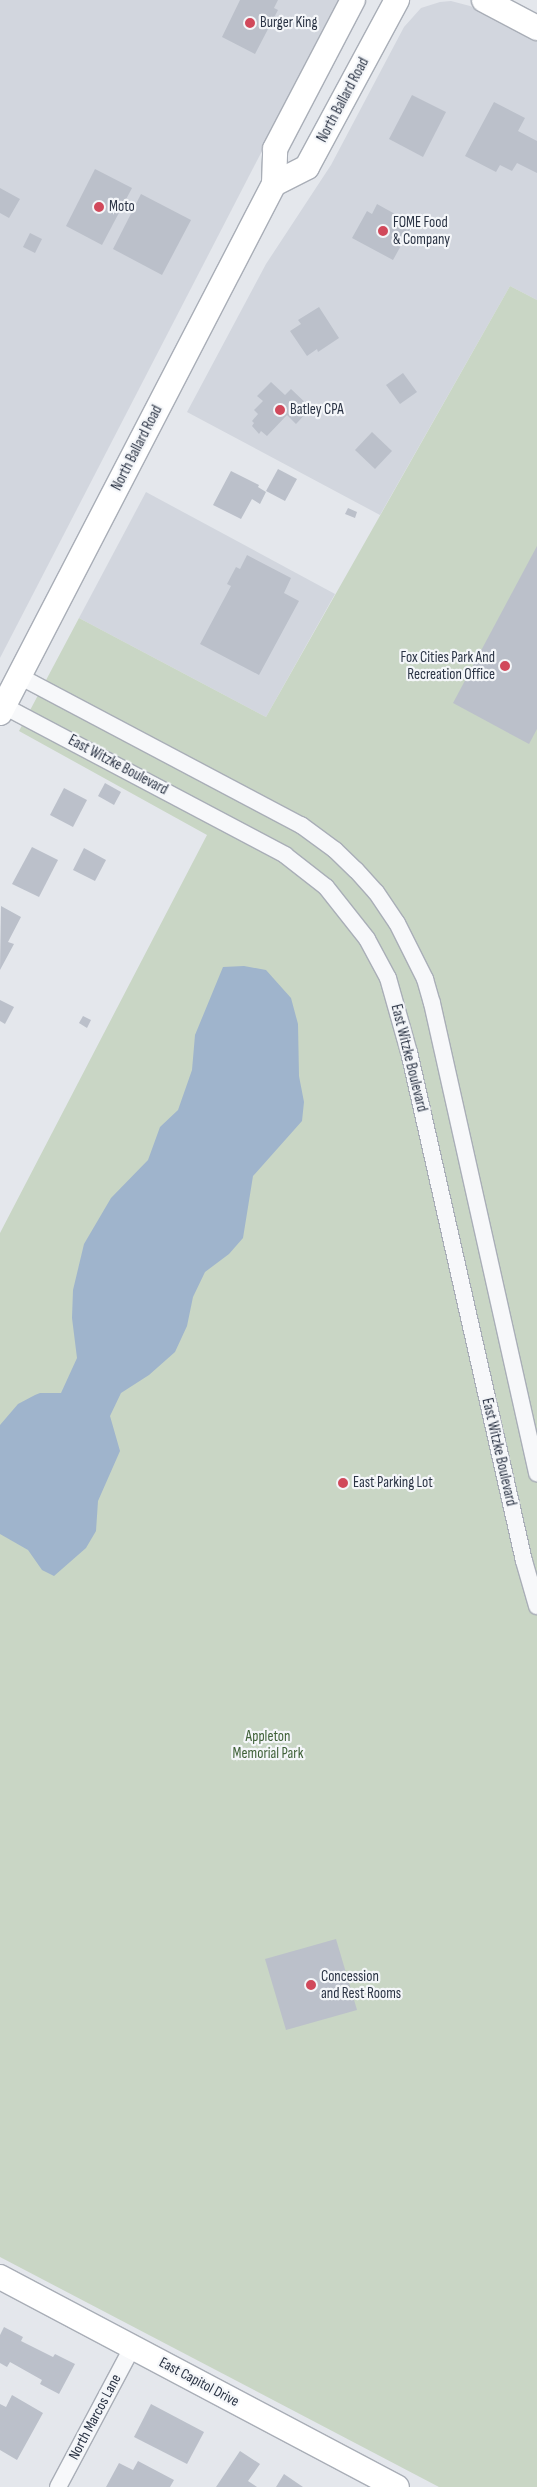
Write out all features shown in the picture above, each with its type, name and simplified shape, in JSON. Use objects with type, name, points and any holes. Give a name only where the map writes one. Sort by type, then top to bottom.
[{"type":"main road","name":"North Ballard Road","points":[[2,709],[274,184],[275,150],[353,0]]},
{"type":"main road","name":"North Ballard Road","points":[[274,184],[307,167],[396,0]]},
{"type":"main road","points":[[484,0],[537,28]]},
{"type":"main road","name":"East Capitol Drive","points":[[0,2277],[397,2487]]},
{"type":"street","points":[[20,676],[301,825],[334,850],[356,870],[376,892],[397,923],[425,979],[432,1003],[537,1473]]},
{"type":"street","name":"East Witzke Boulevard","points":[[2,709],[286,856],[326,887],[367,939],[388,978],[409,1052],[524,1561],[537,1606]]},
{"type":"street","name":"North Marcos Lane","points":[[58,2487],[132,2346]]},
{"type":"shaded area","points":[[0,0],[340,0],[0,658]]},
{"type":"shaded area","points":[[451,1],[470,6],[537,41],[537,300],[510,286],[380,515],[187,412],[266,264],[331,165],[404,27],[421,8],[440,2]]},
{"type":"shaded area","points":[[146,492],[335,594],[266,717],[79,618]]},
{"type":"green space","name":"Appleton Memorial Park","points":[[510,286],[537,300],[537,2487],[439,2487],[0,2257],[0,1233],[207,835],[19,731],[79,618],[266,717]]},
{"type":"water","points":[[244,966],[266,970],[291,998],[298,1024],[299,1076],[304,1102],[302,1121],[253,1176],[243,1238],[229,1254],[205,1272],[193,1297],[187,1326],[175,1352],[149,1375],[121,1393],[110,1416],[120,1451],[98,1501],[96,1531],[86,1548],[54,1576],[42,1570],[28,1550],[0,1534],[0,1425],[18,1404],[35,1395],[40,1393],[61,1393],[77,1358],[72,1318],[73,1290],[84,1244],[111,1198],[148,1160],[160,1127],[178,1110],[192,1070],[195,1035],[223,967]]},
{"type":"building","name":"Burger King","points":[[240,0],[278,0],[274,8],[278,10],[255,54],[222,37]]},
{"type":"building","points":[[412,95],[446,112],[423,157],[389,139]]},
{"type":"building","points":[[494,102],[525,118],[518,131],[537,141],[537,173],[517,163],[512,171],[500,165],[496,172],[465,156]]},
{"type":"building","name":"Moto","points":[[95,169],[132,188],[102,245],[66,226]]},
{"type":"building","points":[[0,188],[20,199],[9,218],[0,213]]},
{"type":"building","points":[[141,194],[191,220],[162,275],[113,249]]},
{"type":"building","name":"FOME Food & Company","points":[[377,204],[413,224],[393,260],[352,238],[367,211],[372,214]]},
{"type":"building","points":[[30,233],[42,239],[35,253],[23,247]]},
{"type":"building","points":[[319,307],[339,338],[318,352],[317,349],[307,356],[290,331],[301,324],[298,320]]},
{"type":"building","points":[[403,373],[417,392],[400,404],[386,385]]},
{"type":"building","points":[[271,382],[285,395],[291,389],[311,408],[296,424],[287,415],[267,436],[261,431],[259,434],[252,426],[254,423],[252,421],[258,414],[254,410],[263,401],[257,396]]},
{"type":"building","points":[[372,432],[392,451],[375,469],[355,450]]},
{"type":"building","points":[[278,469],[297,479],[285,501],[266,491]]},
{"type":"building","points":[[231,471],[259,485],[258,487],[266,492],[260,504],[252,499],[241,519],[213,505]]},
{"type":"building","points":[[348,508],[357,512],[355,518],[345,514]]},
{"type":"building","name":"Fox Cities Park And Recreation Office","points":[[537,546],[537,729],[529,744],[453,703]]},
{"type":"building","points":[[247,555],[291,578],[284,593],[299,601],[259,675],[200,644],[231,586],[227,584],[236,567],[240,569]]},
{"type":"building","points":[[105,783],[121,792],[114,805],[98,796]]},
{"type":"building","points":[[64,788],[87,800],[73,827],[50,815]]},
{"type":"building","points":[[32,847],[58,860],[39,897],[12,884]]},
{"type":"building","points":[[84,848],[106,860],[95,881],[73,870]]},
{"type":"building","points":[[1,906],[21,917],[8,942],[14,944],[0,970]]},
{"type":"building","points":[[0,1000],[14,1007],[5,1024],[0,1021]]},
{"type":"building","points":[[83,1016],[91,1020],[87,1028],[79,1023]]},
{"type":"building","name":"Concession and Rest Rooms","points":[[336,1939],[357,2010],[286,2030],[265,1959]]},
{"type":"building","points":[[4,2327],[23,2337],[21,2341],[53,2357],[55,2354],[75,2364],[59,2394],[40,2384],[42,2380],[10,2362],[7,2367],[0,2363],[0,2335]]},
{"type":"building","points":[[12,2395],[43,2413],[17,2460],[0,2450],[0,2404],[6,2407]]},
{"type":"building","points":[[151,2404],[204,2432],[187,2464],[134,2437]]},
{"type":"building","points":[[240,2451],[260,2464],[248,2481],[257,2487],[216,2487]]},
{"type":"building","points":[[138,2461],[174,2480],[170,2487],[106,2487],[119,2463],[133,2470]]},
{"type":"building","points":[[284,2474],[303,2487],[276,2487]]},
{"type":"place","name":"Burger King","points":[[250,23]]},
{"type":"place","name":"Moto","points":[[99,207]]},
{"type":"place","name":"FOME Food & Company","points":[[383,231]]},
{"type":"place","name":"Batley CPA","points":[[280,410]]},
{"type":"place","name":"Fox Cities Park And Recreation Office","points":[[505,666]]},
{"type":"place","name":"East Parking Lot","points":[[343,1483]]},
{"type":"place","name":"Concession and Rest Rooms","points":[[311,1985]]}]
